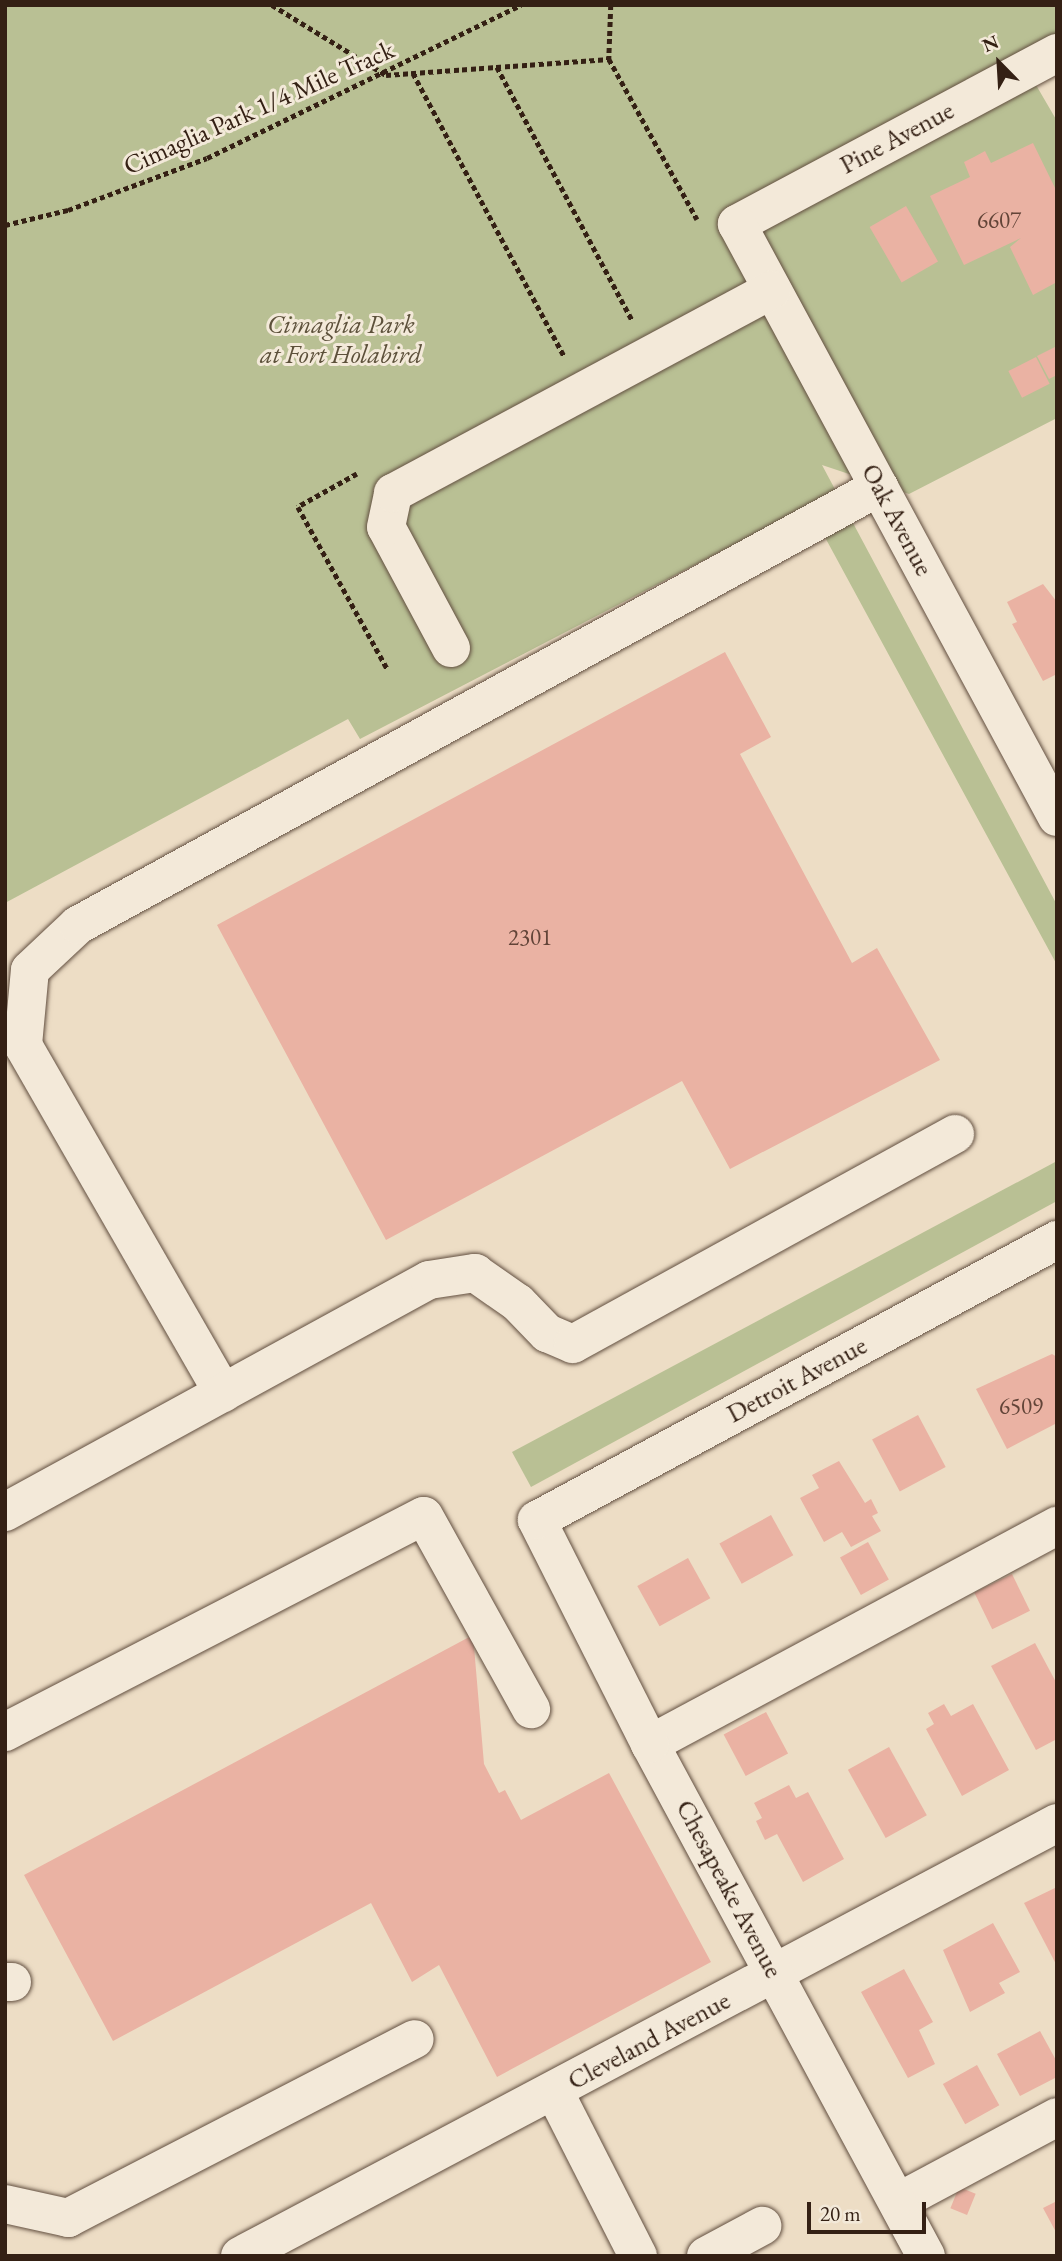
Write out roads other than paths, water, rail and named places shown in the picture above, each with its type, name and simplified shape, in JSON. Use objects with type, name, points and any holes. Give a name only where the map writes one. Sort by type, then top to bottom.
[{"type":"street","name":"Pine Avenue","points":[[718,224],[1057,53]]},
{"type":"street","name":"Oak Avenue","points":[[718,224],[772,290],[1054,803]]},
{"type":"street","points":[[451,648],[386,527],[393,493],[772,290]]},
{"type":"street","points":[[223,1393],[23,1045],[30,970],[78,925],[879,487]]},
{"type":"street","points":[[5,1512],[429,1280],[475,1273],[518,1303],[547,1334],[573,1344],[955,1134]]},
{"type":"street","name":"Detroit Avenue","points":[[537,1520],[1057,1240]]},
{"type":"street","points":[[5,1732],[424,1516],[531,1709]]},
{"type":"street","name":"Chesapeake Avenue","points":[[537,1520],[650,1744],[926,2256]]},
{"type":"street","points":[[650,1744],[1057,1526]]},
{"type":"street","name":"Cleveland Avenue","points":[[240,2256],[775,1975],[1057,1823]]},
{"type":"street","points":[[5,2204],[68,2218],[415,2039]]},
{"type":"street","points":[[554,2091],[638,2256]]},
{"type":"street","points":[[898,2202],[1057,2117]]},
{"type":"street","points":[[706,2256],[762,2226]]},
{"type":"park label","name":"Cimaglia Park at Fort Holabird","points":[[341,340]]}]
